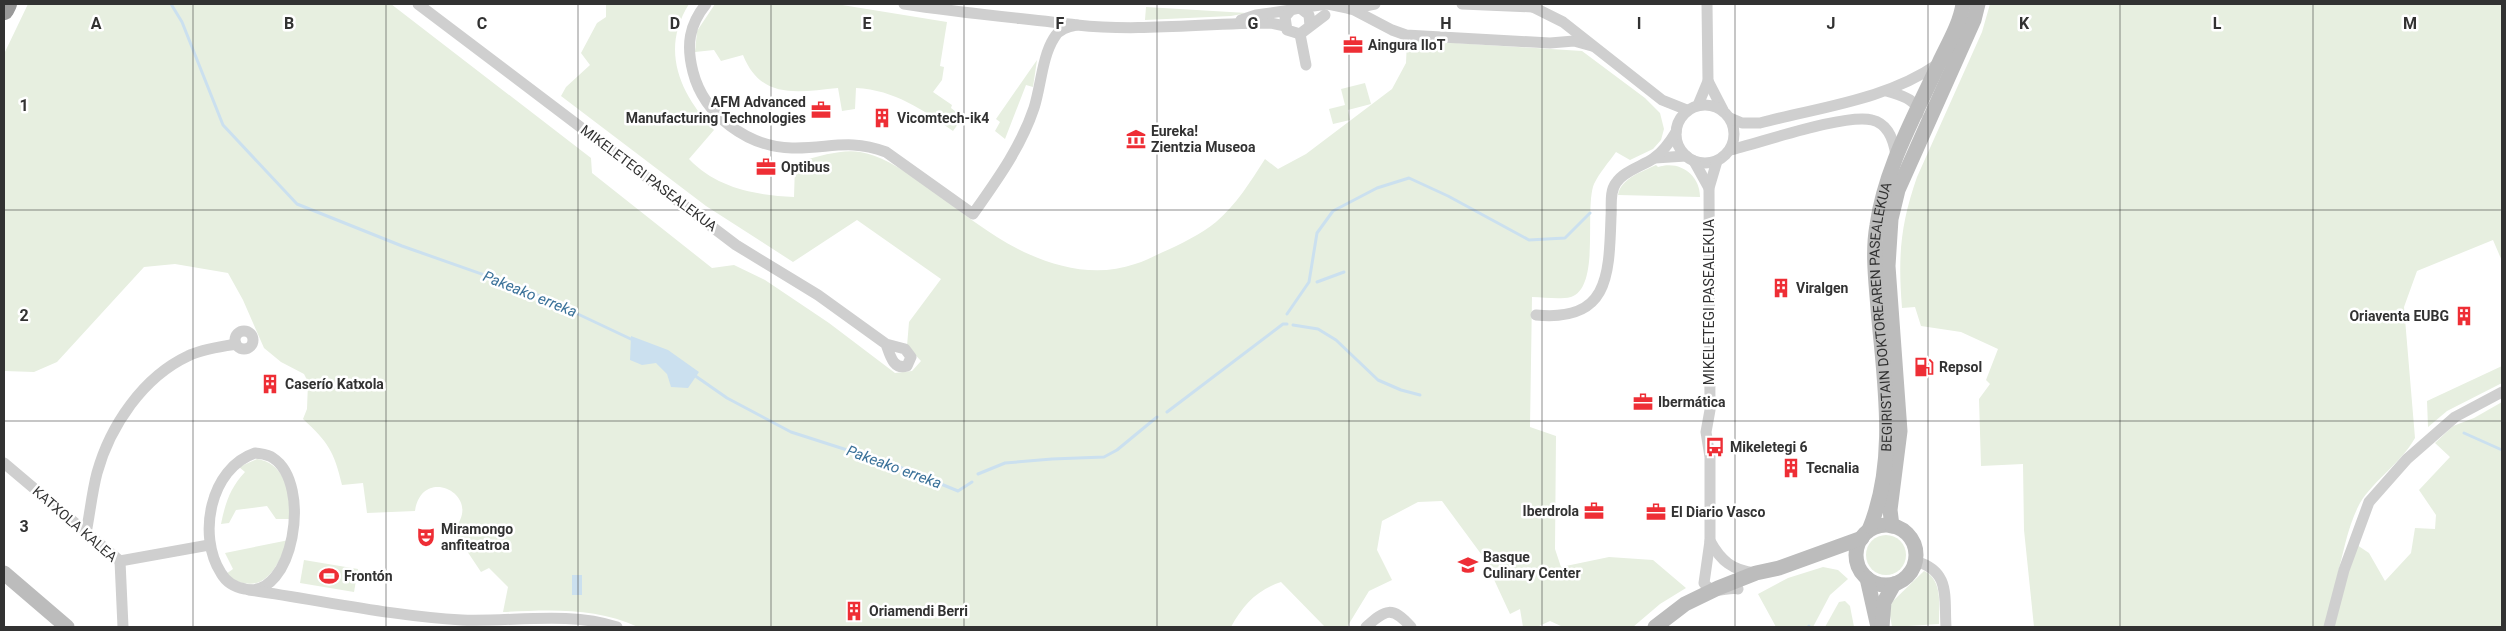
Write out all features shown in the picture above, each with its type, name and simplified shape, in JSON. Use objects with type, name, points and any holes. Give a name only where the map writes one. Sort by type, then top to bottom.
[{"type":"highway","points":[[4,10],[7,4]]},
{"type":"main road","name":"BEGIRISTAIN DOKTOREAREN PASEALEKUA","points":[[1865,534],[1878,502],[1887,439],[1875,274],[1876,227],[1881,201],[1902,162],[1918,109],[1962,12],[1963,4]]},
{"type":"main road","points":[[1892,526],[1890,510],[1900,431],[1888,266],[1888,241],[1902,162],[1974,20],[1978,4]]},
{"type":"main road","points":[[1655,627],[1685,604],[1715,590],[1756,573],[1779,568],[1825,552],[1876,527],[1892,526],[1907,533],[1912,540],[1915,549],[1915,561],[1909,574],[1894,584],[1884,602],[1882,627]]},
{"type":"main road","points":[[1865,534],[1856,553],[1863,573],[1874,621],[1878,627]]},
{"type":"main road","points":[[1825,552],[1841,556],[1877,583],[1894,584]]},
{"type":"main road","points":[[1667,627],[1696,608],[1759,581],[1779,568]]},
{"type":"main road","points":[[4,573],[67,627]]},
{"type":"street","name":"MIKELETEGI PASEALEKUA","points":[[418,4],[736,246],[818,295],[886,344]]},
{"type":"street","points":[[705,4],[694,21],[689,34],[689,58],[694,76],[703,94],[721,119],[740,133],[777,147],[792,148],[858,144],[880,150],[973,214],[1007,165],[1026,130],[1053,40],[1062,30],[1077,25]]},
{"type":"street","points":[[904,4],[968,14],[1077,25],[1179,26],[1270,23],[1285,26],[1291,33],[1300,34]]},
{"type":"street","points":[[1285,26],[1285,17],[1303,15],[1327,8],[1352,9],[1375,4]]},
{"type":"street","points":[[1462,4],[1533,5],[1563,22],[1662,100],[1687,110]]},
{"type":"street","points":[[1698,105],[1708,81],[1707,4]]},
{"type":"street","points":[[1352,9],[1392,30],[1406,35],[1550,43],[1574,41],[1592,46]]},
{"type":"street","points":[[1232,24],[1256,15],[1303,15]]},
{"type":"street","points":[[1303,15],[1300,34],[1306,65]]},
{"type":"street","points":[[1536,315],[1556,317],[1574,314],[1586,309],[1595,301],[1602,287],[1609,250],[1612,190],[1616,182],[1622,177],[1655,158],[1667,147],[1687,110],[1698,105],[1707,104],[1742,123],[1760,123],[1887,91],[1924,74],[1939,63]]},
{"type":"street","points":[[1708,81],[1735,134],[1730,150]]},
{"type":"street","points":[[1887,91],[1914,102],[1918,109]]},
{"type":"street","points":[[1662,100],[1676,128],[1680,149],[1690,159]]},
{"type":"street","points":[[1655,158],[1690,159],[1710,163],[1717,161],[1730,150],[1820,126],[1865,119],[1875,121],[1887,129],[1902,162]]},
{"type":"street","name":"MIKELETEGI PASEALEKUA","points":[[1690,159],[1708,188]]},
{"type":"street","name":"MIKELETEGI PASEALEKUA","points":[[1715,590],[1709,589],[1704,583],[1710,541],[1710,446],[1706,432],[1710,416],[1708,188],[1717,161]]},
{"type":"street","points":[[86,533],[97,472],[109,439],[129,407],[154,377],[188,356],[236,344]]},
{"type":"street","points":[[2329,627],[2344,570],[2369,502],[2407,460],[2455,417],[2502,392]]},
{"type":"street","points":[[249,590],[260,588],[274,576],[283,563],[293,539],[296,507],[292,490],[282,467],[272,457],[255,453],[244,457],[224,477],[214,500],[209,545],[216,565],[225,580],[236,587],[249,590],[427,617],[497,621],[557,618],[584,620],[617,627]]},
{"type":"street","name":"KATXOLA KALEA","points":[[4,463],[120,561],[123,627]]},
{"type":"street","points":[[1710,541],[1724,562],[1742,571],[1756,573]]},
{"type":"street","points":[[120,561],[209,545]]},
{"type":"street","points":[[1915,561],[1935,569],[1943,582],[1946,627]]},
{"type":"street","name":"MIKELETEGI PASEALEKUA","points":[[1685,604],[1705,569]]},
{"type":"street","points":[[1715,590],[1722,592],[1733,588],[1738,589]]},
{"type":"street","points":[[1366,627],[1380,614],[1390,611],[1400,615],[1411,627]]},
{"type":"green space","points":[[28,4],[391,4],[591,158],[592,173],[712,268],[734,265],[765,280],[829,323],[895,373],[912,371],[921,361],[907,346],[909,322],[941,279],[857,220],[793,262],[706,206],[561,96],[566,87],[590,65],[581,53],[597,23],[606,17],[606,4],[689,4],[680,21],[675,55],[678,71],[692,102],[714,130],[689,159],[712,177],[751,192],[794,197],[795,165],[804,165],[804,160],[832,153],[860,152],[874,156],[905,172],[979,225],[1014,247],[1053,263],[1073,268],[1094,270],[1115,269],[1135,264],[1184,242],[1216,222],[1237,200],[1265,159],[1278,169],[1306,154],[1392,89],[1406,63],[1407,40],[1582,51],[1645,98],[1660,113],[1664,129],[1661,140],[1653,149],[1630,160],[1616,152],[1596,180],[1591,196],[1589,263],[1586,279],[1580,290],[1571,297],[1566,298],[1532,297],[1530,427],[1556,436],[1555,549],[1561,567],[1609,557],[1653,560],[1686,588],[1660,604],[1633,627],[1563,627],[1550,621],[1537,627],[1523,627],[1520,609],[1510,614],[1484,558],[1442,501],[1418,502],[1382,521],[1377,550],[1392,580],[1369,591],[1347,627],[1325,627],[1281,582],[1265,589],[1252,599],[1240,612],[1231,627],[638,627],[605,616],[572,611],[503,612],[508,587],[489,568],[481,572],[453,530],[461,517],[462,506],[457,496],[449,490],[439,487],[429,489],[420,497],[415,511],[367,513],[363,483],[342,485],[329,448],[319,434],[303,419],[307,409],[308,382],[304,374],[281,362],[264,348],[243,300],[228,273],[175,264],[144,267],[57,362],[34,372],[4,371],[4,54]]},
{"type":"green space","points":[[715,4],[836,4],[947,22],[940,66],[944,67],[942,80],[933,92],[952,105],[951,108],[963,117],[953,131],[908,102],[883,93],[856,88],[855,109],[842,111],[838,88],[808,91],[782,90],[760,80],[751,70],[743,55],[721,61],[714,50],[695,52],[697,31]]},
{"type":"green space","points":[[1990,4],[2502,4],[2502,261],[2493,240],[2417,271],[2404,307],[2415,438],[2403,455],[2373,486],[2360,503],[2349,530],[2337,577],[2357,545],[2369,553],[2385,581],[2411,553],[2415,528],[2435,529],[2436,515],[2419,490],[2450,457],[2435,443],[2453,426],[2474,418],[2502,402],[2502,627],[2034,627],[2024,530],[2023,464],[1981,466],[1979,399],[1990,384],[1986,380],[1998,349],[1961,332],[1921,326],[1915,307],[1902,308],[1900,273],[1902,242],[1911,195],[1917,177],[1982,32]]},
{"type":"green space","points":[[1146,7],[1247,13],[1231,16],[1145,20]]},
{"type":"green space","points":[[1037,60],[1033,87],[1026,85],[1005,139],[995,131],[1000,122],[996,119]]},
{"type":"green space","points":[[1365,83],[1371,104],[1348,110],[1350,120],[1333,124],[1329,109],[1345,105],[1341,89]]},
{"type":"green space","points":[[1656,165],[1658,167],[1674,166],[1687,171],[1697,182],[1700,197],[1618,195],[1623,184],[1628,180]]},
{"type":"green space","points":[[2502,366],[2502,383],[2447,411],[2428,427],[2427,401]]},
{"type":"green space","points":[[257,459],[267,462],[274,467],[285,481],[292,519],[276,519],[267,506],[236,510],[229,523],[221,524],[229,496],[235,484],[245,472],[239,467]]},
{"type":"green space","points":[[1886,535],[1900,541],[1906,555],[1900,569],[1886,575],[1872,569],[1866,555],[1872,541]]},
{"type":"green space","points":[[289,540],[277,564],[267,577],[260,582],[252,584],[243,583],[230,578],[226,574],[233,569],[225,553]]},
{"type":"green space","name":"Frontón","points":[[304,560],[358,569],[354,592],[300,583]]},
{"type":"green space","points":[[1823,567],[1838,570],[1848,579],[1830,595],[1813,627],[1776,627],[1758,594],[1788,578]]},
{"type":"green space","points":[[1924,571],[1934,580],[1939,594],[1939,624],[1892,627],[1889,609],[1893,601]]},
{"type":"green space","points":[[1845,601],[1850,606],[1854,627],[1825,627],[1839,602]]},
{"type":"water","points":[[631,336],[668,350],[699,372],[688,388],[671,387],[667,374],[656,363],[642,365],[630,360]]},
{"type":"water","points":[[572,575],[582,575],[582,595],[572,595]]},
{"type":"waterway","name":"Pakeako erreka","points":[[171,4],[182,22],[223,125],[297,204],[402,246],[527,290],[635,341]]},
{"type":"waterway","points":[[1287,314],[1309,282],[1317,233],[1333,211],[1377,188],[1409,178],[1448,196],[1529,240],[1565,238],[1590,213]]},
{"type":"waterway","points":[[1317,282],[1344,272]]},
{"type":"waterway","name":"Pakeako erreka","points":[[1167,412],[1283,324],[1287,324]]},
{"type":"waterway","points":[[1293,325],[1318,329],[1336,340],[1378,380],[1401,390],[1420,395]]},
{"type":"waterway","name":"Pakeako erreka","points":[[694,375],[727,398],[791,432],[897,466],[958,491],[972,482]]},
{"type":"waterway","name":"Pakeako erreka","points":[[978,474],[1005,463],[1104,457],[1117,450],[1157,417]]},
{"type":"waterway","points":[[2464,433],[2502,450]]},
{"type":"place","name":"Aingura IIoT","points":[[1353,45]]},
{"type":"place","name":"AFM Advanced Manufacturing Technologies","points":[[821,110]]},
{"type":"place","name":"Vicomtech-ik4","points":[[882,118]]},
{"type":"place","name":"Eureka! Zientzia Museoa","points":[[1136,139]]},
{"type":"place","name":"Optibus","points":[[766,167]]},
{"type":"place","name":"Viralgen","points":[[1781,288]]},
{"type":"place","name":"Oriaventa EUBG","points":[[2464,316]]},
{"type":"place","name":"Repsol","points":[[1924,367]]},
{"type":"place","name":"Caserío Katxola","points":[[270,384]]},
{"type":"place","name":"Ibermática","points":[[1643,402]]},
{"type":"place","name":"Mikeletegi 6","points":[[1715,447]]},
{"type":"place","name":"Tecnalia","points":[[1791,468]]},
{"type":"place","name":"Iberdrola","points":[[1594,511]]},
{"type":"place","name":"El Diario Vasco","points":[[1656,512]]},
{"type":"place","name":"Miramongo anfiteatroa","points":[[426,537]]},
{"type":"place","name":"Basque Culinary Center","points":[[1468,565]]},
{"type":"place","name":"Frontón","points":[[329,576]]},
{"type":"place","name":"Oriamendi Berri","points":[[854,611]]}]
